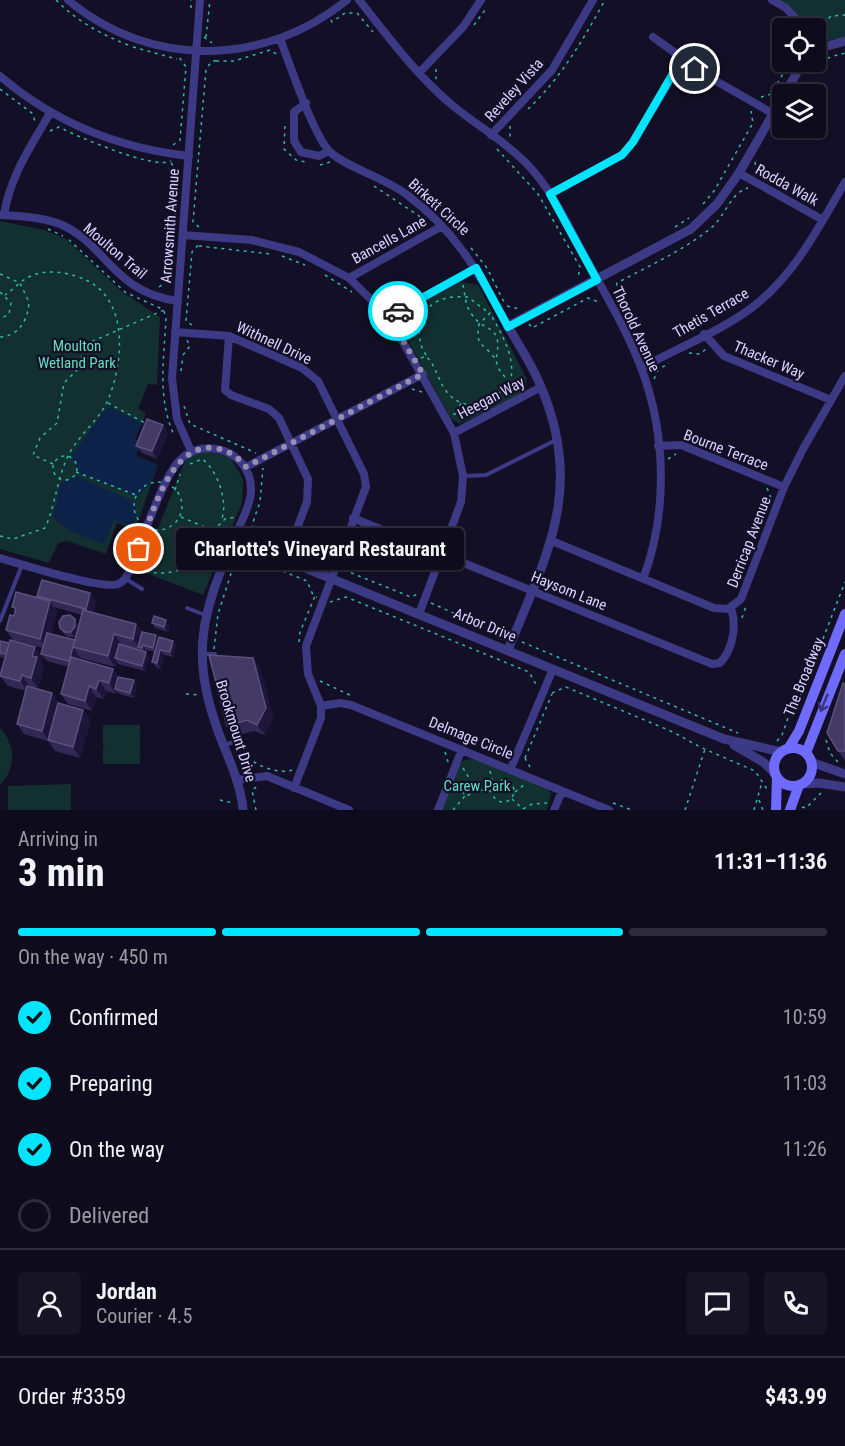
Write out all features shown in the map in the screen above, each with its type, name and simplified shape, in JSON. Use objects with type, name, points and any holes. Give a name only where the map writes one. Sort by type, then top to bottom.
[{"type":"main road","name":"The Broadway","points":[[785,751],[799,730],[845,614]]},
{"type":"main road","name":"The Broadway","points":[[808,758],[845,654]]},
{"type":"main road","points":[[776,810],[775,762],[785,751],[808,758],[810,775],[801,785],[790,810]]},
{"type":"main road","points":[[776,775],[784,784],[801,785]]},
{"type":"street","points":[[68,0],[119,33],[196,53],[251,47],[280,39],[328,15],[347,0]]},
{"type":"street","name":"Arrowsmith Avenue","points":[[191,452],[177,419],[173,399],[200,0]]},
{"type":"street","name":"Thorold Avenue","points":[[358,0],[419,73],[451,104],[527,164],[550,194],[583,263],[597,280],[641,368],[654,407],[660,465],[656,535],[643,579]]},
{"type":"street","points":[[419,73],[463,27],[481,0]]},
{"type":"street","name":"Reveley Vista","points":[[491,135],[552,70],[593,0]]},
{"type":"street","points":[[772,0],[786,8],[795,18]]},
{"type":"street","points":[[653,37],[674,52],[682,67]]},
{"type":"street","points":[[280,39],[306,103],[329,151],[319,156],[301,152],[294,141],[294,112],[306,103]]},
{"type":"street","points":[[826,46],[845,41]]},
{"type":"street","points":[[508,327],[691,229],[717,204],[739,173],[772,112],[695,69],[682,67],[672,75],[633,142],[622,155],[550,194]]},
{"type":"street","points":[[0,76],[50,112],[82,130],[117,142],[189,156]]},
{"type":"street","points":[[2,215],[14,175],[50,112]]},
{"type":"street","name":"Birkett Circle","points":[[329,151],[405,193],[442,226],[476,268],[541,387],[557,439],[561,465],[559,513],[552,541],[507,650]]},
{"type":"street","name":"Rodda Walk","points":[[739,173],[823,220]]},
{"type":"street","name":"Thetis Terrace","points":[[641,368],[753,307],[780,282],[805,251],[845,182]]},
{"type":"street","name":"Moulton Trail","points":[[2,215],[33,218],[60,225],[84,241],[135,288],[157,302],[178,301]]},
{"type":"street","name":"Bancells Lane","points":[[349,278],[442,226]]},
{"type":"street","points":[[183,235],[252,240],[299,252],[349,278],[389,317],[454,433],[463,476],[461,502],[442,553],[420,596],[419,614]]},
{"type":"street","points":[[389,317],[476,268]]},
{"type":"street","name":"Withnell Drive","points":[[176,332],[229,336],[302,368],[318,381],[364,474],[366,487],[309,636],[306,654],[308,674],[321,706]]},
{"type":"street","name":"Thacker Way","points":[[704,334],[723,356],[831,400]]},
{"type":"street","points":[[229,336],[225,390],[279,417],[293,442],[308,479],[307,502],[285,560]]},
{"type":"street","points":[[0,558],[97,584],[118,584],[125,579],[172,470],[191,452],[204,448],[225,450],[246,467],[423,374]]},
{"type":"street","name":"Derricap Avenue","points":[[552,541],[714,608],[731,608],[741,599],[784,488],[845,376]]},
{"type":"street","name":"Heegan Way","points":[[454,433],[541,387]]},
{"type":"street","name":"Bourne Terrace","points":[[658,446],[681,445],[784,488]]},
{"type":"street","name":"Brookmount Drive","points":[[243,810],[236,780],[208,701],[200,655],[205,615],[250,498],[251,486],[246,467]]},
{"type":"street","name":"Haysom Lane","points":[[353,518],[712,664],[720,663],[725,657],[733,635],[735,622],[731,608]]},
{"type":"street","name":"Arbor Drive","points":[[234,539],[724,739]]},
{"type":"street","points":[[511,768],[553,669]]},
{"type":"street","name":"Delmage Circle","points":[[321,706],[345,703],[511,768],[609,810]]},
{"type":"street","points":[[294,788],[320,726],[321,706]]},
{"type":"street","points":[[724,739],[767,750],[785,751]]},
{"type":"street","points":[[724,739],[763,762],[776,775]]},
{"type":"street","points":[[438,810],[452,763],[462,749]]},
{"type":"street","points":[[808,758],[845,774]]},
{"type":"street","points":[[236,780],[268,772],[294,788],[349,810]]},
{"type":"street","points":[[801,785],[819,783],[845,787]]},
{"type":"street","points":[[555,808],[562,791]]},
{"type":"lane","points":[[463,476],[486,475],[557,439]]},
{"type":"lane","points":[[0,621],[22,564]]},
{"type":"lane","points":[[125,579],[142,589]]},
{"type":"lane","points":[[187,608],[205,615]]},
{"type":"lane","points":[[200,655],[215,654]]},
{"type":"lane","points":[[224,745],[236,741]]},
{"type":"path","points":[[206,37],[210,0]]},
{"type":"path","points":[[471,29],[486,7]]},
{"type":"path","points":[[328,15],[332,22],[345,13],[357,13],[379,39]]},
{"type":"path","points":[[826,21],[831,16],[845,15]]},
{"type":"path","points":[[196,330],[186,321],[192,252],[199,246],[201,236],[201,230],[193,222],[206,69],[212,61],[215,61],[216,52],[216,46],[206,37],[197,37]]},
{"type":"path","points":[[171,163],[172,146],[180,140],[186,67],[179,60],[179,50]]},
{"type":"path","points":[[826,60],[845,53]]},
{"type":"path","points":[[682,67],[686,56],[695,61]]},
{"type":"path","points":[[433,86],[438,81],[436,65]]},
{"type":"path","points":[[701,207],[714,191],[753,123],[750,112],[760,97],[771,94],[783,72]]},
{"type":"path","points":[[0,89],[33,114],[36,124],[32,128],[46,137],[49,131],[59,128],[83,140],[119,152],[171,163],[178,172],[172,268]]},
{"type":"path","points":[[496,148],[538,194],[583,263],[578,281]]},
{"type":"path","points":[[666,232],[694,215]]},
{"type":"path","points":[[44,228],[66,237],[124,292],[157,302],[164,310],[84,345],[80,367],[64,383],[57,423],[40,438],[33,455],[53,464]]},
{"type":"path","points":[[199,246],[240,248],[278,255],[314,268]]},
{"type":"path","points":[[465,253],[472,248],[487,268],[506,306],[522,310]]},
{"type":"path","points":[[0,536],[13,539],[45,528],[68,457],[107,402],[116,375],[119,330],[106,295],[91,282],[58,272],[31,275],[5,295]]},
{"type":"path","points":[[0,274],[20,283],[26,292],[29,314],[16,332],[0,338]]},
{"type":"path","points":[[324,274],[352,293]]},
{"type":"path","points":[[459,277],[470,312],[480,322],[490,327],[497,338],[498,368],[522,397]]},
{"type":"path","points":[[157,302],[160,286],[171,278]]},
{"type":"path","points":[[0,292],[11,303],[9,315],[0,319]]},
{"type":"path","points":[[465,297],[477,301],[490,313],[505,340],[512,364],[510,381],[498,396],[480,405],[461,403],[446,391],[433,363],[417,340],[420,324],[428,310],[438,301],[465,297]]},
{"type":"path","points":[[404,308],[411,321],[420,324]]},
{"type":"path","points":[[490,313],[480,322],[477,331],[480,345],[496,360]]},
{"type":"path","points":[[181,376],[183,356]]},
{"type":"path","points":[[415,361],[426,356]]},
{"type":"path","points":[[404,384],[407,391],[411,388],[425,394]]},
{"type":"path","points":[[107,402],[145,423]]},
{"type":"path","points":[[457,414],[461,403]]},
{"type":"path","points":[[184,406],[190,424],[256,452],[264,470],[252,525]]},
{"type":"path","points":[[445,416],[457,414]]},
{"type":"path","points":[[457,414],[467,426]]},
{"type":"path","points":[[660,465],[667,464],[672,455],[678,453]]},
{"type":"path","points":[[68,457],[76,464],[76,472],[70,480],[59,479],[52,471],[53,464],[58,458],[68,457]]},
{"type":"path","points":[[186,464],[194,464],[202,459],[213,471],[223,500],[220,522]]},
{"type":"path","points":[[175,490],[183,466]]},
{"type":"path","points":[[76,472],[137,496]]},
{"type":"path","points":[[767,488],[771,503],[777,506]]},
{"type":"path","points":[[180,517],[214,530]]},
{"type":"path","points":[[257,535],[411,597],[420,596],[433,606],[736,731],[741,736]]},
{"type":"path","points":[[138,569],[168,574],[182,571],[203,554],[212,540]]},
{"type":"path","points":[[248,557],[307,581],[313,595],[322,599],[332,603],[346,597],[529,672],[536,686],[553,693]]},
{"type":"path","points":[[215,654],[218,614],[235,561]]},
{"type":"path","points":[[767,750],[782,735],[796,695],[821,644],[845,582]]},
{"type":"path","points":[[740,621],[746,606]]},
{"type":"path","points":[[525,758],[553,693],[566,687],[673,732],[755,771],[762,778]]},
{"type":"path","points":[[236,741],[237,749],[248,760]]},
{"type":"path","points":[[445,747],[452,763],[466,771],[477,790]]},
{"type":"path","points":[[686,810],[705,749]]},
{"type":"path","points":[[754,810],[759,799],[763,762]]},
{"type":"path","points":[[445,771],[452,763]]},
{"type":"path","points":[[491,766],[490,779],[494,784]]},
{"type":"path","points":[[256,810],[252,790],[265,781],[268,772]]},
{"type":"path","points":[[453,810],[466,796],[477,790],[491,791],[499,802],[506,802],[512,798],[514,789],[510,783],[503,780],[494,784],[491,791]]},
{"type":"path","points":[[456,785],[466,796]]},
{"type":"path","points":[[512,798],[523,809],[542,802],[555,808]]},
{"type":"path","points":[[759,799],[763,810]]},
{"type":"green space","points":[[777,0],[845,0],[845,38],[826,40],[826,18],[796,18]]},
{"type":"green space","name":"Moulton Wetland Park","points":[[0,221],[44,230],[66,239],[121,291],[160,317],[157,385],[148,384],[138,409],[146,413],[135,439],[141,442],[136,456],[158,465],[135,530],[117,523],[106,554],[67,541],[58,543],[49,563],[0,549]]},
{"type":"green space","points":[[460,282],[478,285],[527,379],[523,393],[460,424],[451,419],[401,328],[400,320],[404,312]]},
{"type":"green space","points":[[208,451],[230,457],[243,479],[242,503],[203,595],[141,571],[184,463],[191,456]]},
{"type":"green space","points":[[103,725],[140,725],[140,743],[137,744],[140,745],[140,764],[103,764],[103,746],[106,744],[103,744]]},
{"type":"green space","points":[[0,728],[9,742],[12,757],[9,772],[0,785]]},
{"type":"green space","name":"Carew Park","points":[[473,758],[545,785],[551,793],[547,810],[441,810],[458,766],[463,761]]},
{"type":"green space","points":[[71,784],[71,810],[8,810],[8,786]]},
{"type":"water","points":[[110,406],[141,424],[135,439],[141,442],[136,456],[158,465],[150,484],[137,496],[76,472],[76,464],[71,457]]},
{"type":"water","points":[[76,476],[135,502],[137,517],[133,526],[114,520],[104,544],[71,531],[53,518],[61,483]]},
{"type":"building","points":[[147,419],[163,425],[152,451],[136,446]]},
{"type":"building","points":[[42,580],[90,593],[86,609],[37,596]]},
{"type":"building","points":[[16,592],[50,601],[40,639],[6,630],[10,615],[14,616],[16,608],[12,607]]},
{"type":"building","points":[[83,610],[136,624],[133,639],[114,634],[108,656],[73,647]]},
{"type":"building","points":[[70,615],[75,619],[75,626],[71,632],[65,632],[60,628],[59,622],[63,616]]},
{"type":"building","points":[[154,616],[166,620],[164,627],[152,623]]},
{"type":"building","points":[[142,632],[156,635],[153,648],[143,645],[142,648],[138,647]]},
{"type":"building","points":[[47,633],[75,640],[69,661],[41,654]]},
{"type":"building","points":[[159,637],[173,641],[170,652],[160,650],[157,663],[152,662]]},
{"type":"building","points":[[10,640],[35,647],[32,656],[37,657],[31,678],[22,675],[20,681],[0,676]]},
{"type":"building","points":[[0,641],[9,643],[6,654],[0,653]]},
{"type":"building","points":[[119,644],[146,652],[142,666],[115,658]]},
{"type":"building","points":[[209,655],[253,658],[266,708],[257,725],[247,720],[227,726]]},
{"type":"building","points":[[71,657],[113,669],[109,683],[99,680],[96,689],[89,686],[85,701],[61,694]]},
{"type":"building","points":[[118,677],[134,680],[130,693],[115,689]]},
{"type":"building","points":[[843,683],[845,684],[845,751],[838,751],[827,733]]},
{"type":"building","points":[[27,686],[52,693],[42,731],[17,724]]},
{"type":"building","points":[[58,703],[83,710],[73,747],[48,740]]},
{"type":"way so far","points":[[139,549],[172,470],[191,452],[204,448],[225,450],[246,467],[423,374],[389,317],[398,311]]},
{"type":"place","name":"Charlotte's Vineyard Restaurant","points":[[139,549]]},
{"type":"route","points":[[398,311],[476,268],[508,327],[597,280],[550,194],[622,155],[633,142],[672,75],[682,69],[695,69]]}]
